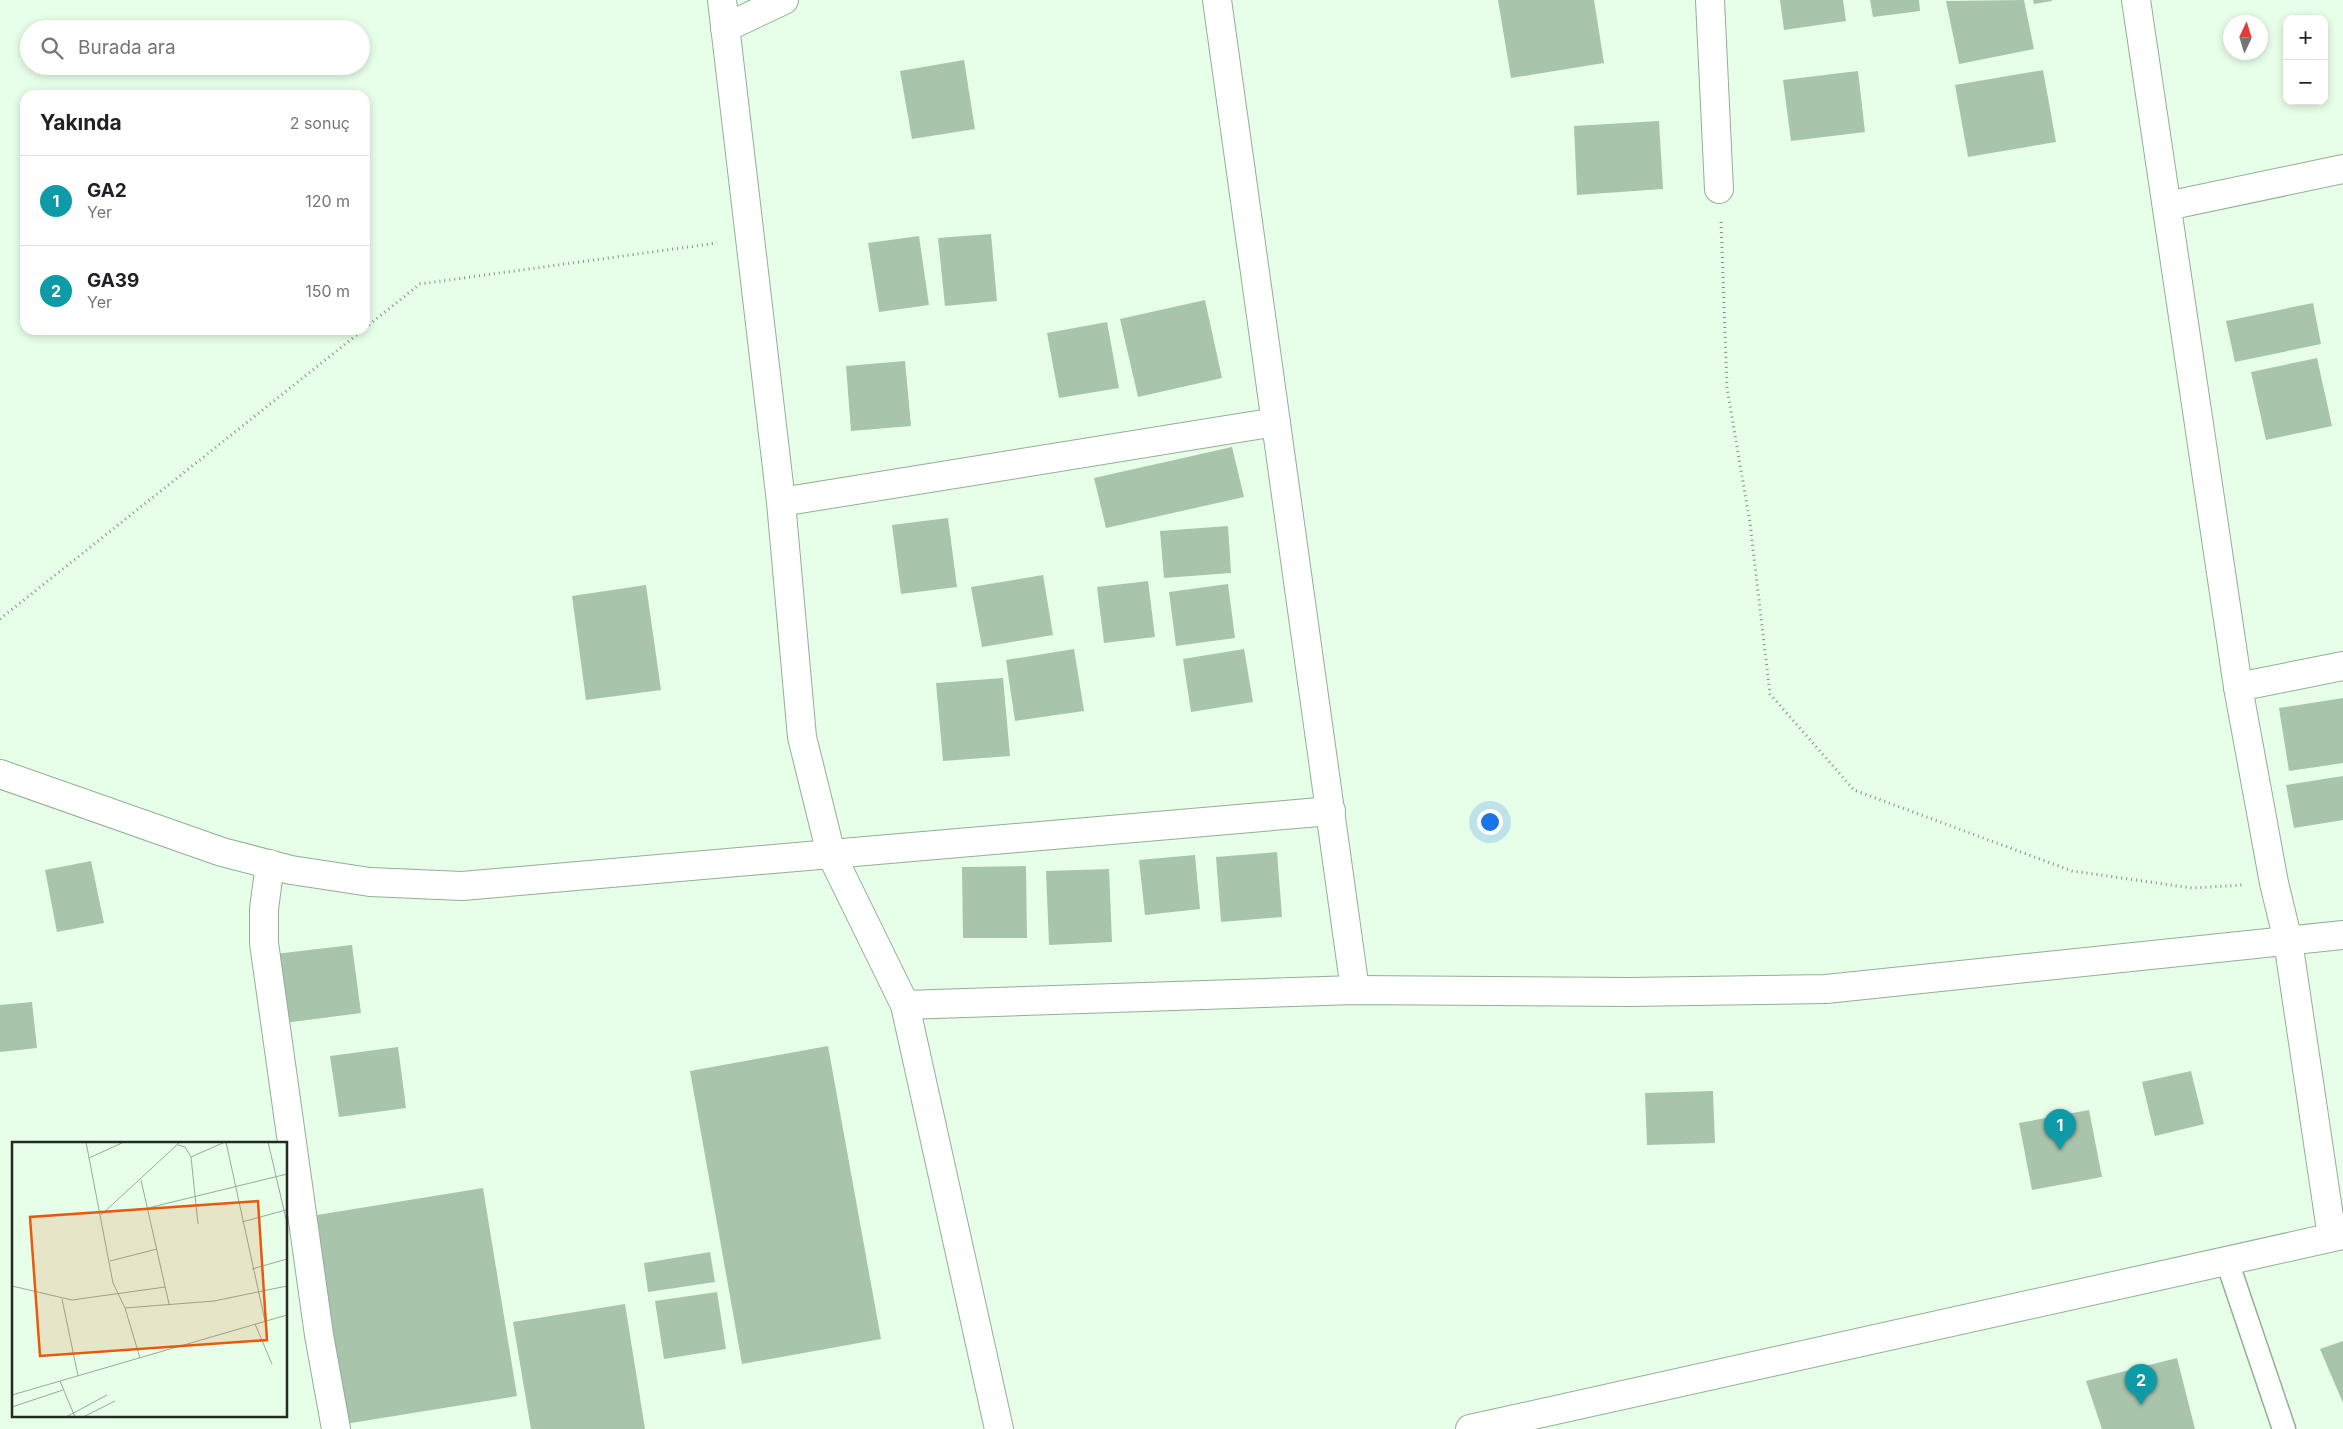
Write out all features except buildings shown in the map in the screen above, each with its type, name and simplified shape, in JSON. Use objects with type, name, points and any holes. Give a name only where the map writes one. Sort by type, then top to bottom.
[{"type":"street","points":[[722,0],[781,502],[802,737],[831,854],[905,1005],[999,1429]]},
{"type":"street","points":[[725,28],[784,0]]},
{"type":"street","points":[[1217,0],[1356,990]]},
{"type":"street","points":[[1710,0],[1719,189]]},
{"type":"street","points":[[1470,1429],[2338,1236],[2288,941],[2274,883],[2238,687],[2136,0]]},
{"type":"street","points":[[2167,206],[2343,169]]},
{"type":"street","points":[[781,502],[1276,422]]},
{"type":"street","points":[[2238,687],[2343,666]]},
{"type":"street","points":[[0,774],[222,852],[292,870],[370,882],[462,886],[1331,812]]},
{"type":"street","points":[[270,864],[264,909],[264,943],[319,1335],[336,1429]]},
{"type":"street","points":[[905,1005],[1356,990],[1629,992],[1826,989],[2343,935]]},
{"type":"lane","points":[[2228,1261],[2284,1429]]},
{"type":"path","points":[[1719,189],[1727,388],[1750,523],[1770,694],[1854,790],[2072,872],[2192,888],[2274,883]]},
{"type":"path","points":[[370,324],[420,284],[750,238]]},
{"type":"path","points":[[0,619],[356,335]]},
{"type":"place","name":"GA2","points":[[2060,1150]]},
{"type":"place","name":"GA39","points":[[2141,1405]]}]
